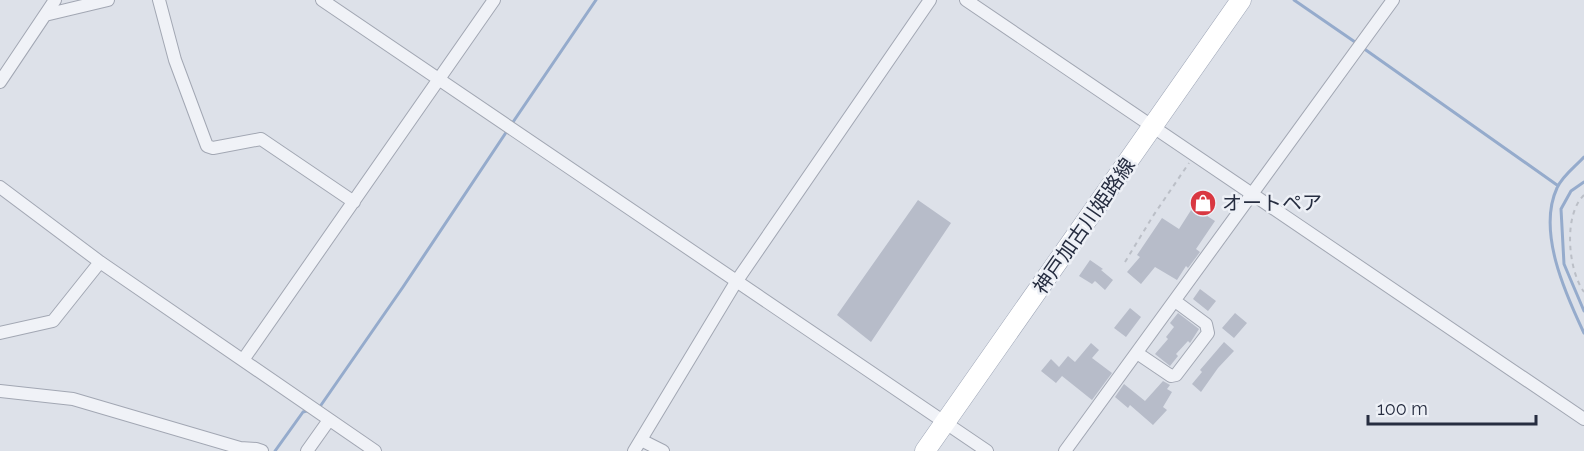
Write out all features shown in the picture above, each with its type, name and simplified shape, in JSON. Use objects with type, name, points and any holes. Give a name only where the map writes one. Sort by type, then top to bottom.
[{"type":"main road","name":"神戸加古川姫路線","points":[[925,451],[1241,0]]},
{"type":"street","points":[[0,81],[55,0]]},
{"type":"street","points":[[45,15],[108,0]]},
{"type":"street","points":[[159,0],[175,60],[207,146],[213,148],[261,139],[354,202]]},
{"type":"street","points":[[322,0],[987,451]]},
{"type":"street","points":[[243,360],[494,0]]},
{"type":"street","points":[[634,451],[736,282],[930,0]]},
{"type":"street","points":[[966,0],[1584,419]]},
{"type":"street","points":[[1065,451],[1393,0]]},
{"type":"street","points":[[0,187],[100,262],[375,451]]},
{"type":"street","points":[[0,333],[53,321],[100,262]]},
{"type":"street","points":[[1137,353],[1171,376],[1176,375],[1208,333],[1206,324],[1175,301]]},
{"type":"street","points":[[0,391],[73,399],[240,448],[261,451]]},
{"type":"street","points":[[307,451],[328,420]]},
{"type":"street","points":[[641,440],[663,451]]},
{"type":"path","points":[[1125,262],[1194,156]]},
{"type":"path","points":[[1584,195],[1571,220],[1570,242],[1580,287],[1584,292]]},
{"type":"building","points":[[918,200],[951,223],[871,342],[837,315]]},
{"type":"building","points":[[1193,207],[1215,221],[1196,249],[1200,252],[1188,268],[1186,266],[1177,280],[1155,267],[1141,284],[1127,272],[1140,257],[1137,255],[1162,218],[1179,229]]},
{"type":"building","points":[[1090,260],[1113,280],[1105,290],[1095,281],[1092,284],[1079,276]]},
{"type":"building","points":[[1200,289],[1216,301],[1208,311],[1193,299]]},
{"type":"building","points":[[1130,308],[1141,317],[1126,337],[1114,328]]},
{"type":"building","points":[[1178,313],[1199,329],[1190,343],[1188,341],[1176,354],[1178,356],[1170,366],[1155,354],[1168,339],[1166,337],[1174,327],[1170,323]]},
{"type":"building","points":[[1235,313],[1247,323],[1234,338],[1222,328]]},
{"type":"building","points":[[1224,342],[1234,351],[1218,368],[1201,392],[1192,384],[1202,372],[1200,370]]},
{"type":"building","points":[[1091,343],[1099,350],[1092,358],[1112,373],[1092,400],[1062,376],[1056,383],[1041,371],[1051,359],[1059,367],[1068,356],[1075,362]]},
{"type":"building","points":[[1163,381],[1170,385],[1167,389],[1172,392],[1163,407],[1167,410],[1153,425],[1130,405],[1128,408],[1115,397],[1124,384],[1145,401]]},
{"type":"waterway","points":[[511,125],[596,0]]},
{"type":"waterway","points":[[1294,0],[1355,42]]},
{"type":"waterway","points":[[1363,48],[1557,185]]},
{"type":"waterway","points":[[319,408],[507,131]]},
{"type":"waterway","points":[[1584,157],[1559,184],[1552,205],[1550,223],[1556,262],[1569,300],[1584,333]]},
{"type":"waterway","points":[[1584,182],[1571,191],[1561,209],[1564,264],[1584,311]]},
{"type":"waterway","points":[[275,451],[303,412],[310,410]]},
{"type":"place","name":"オートペア","points":[[1203,203]]}]
